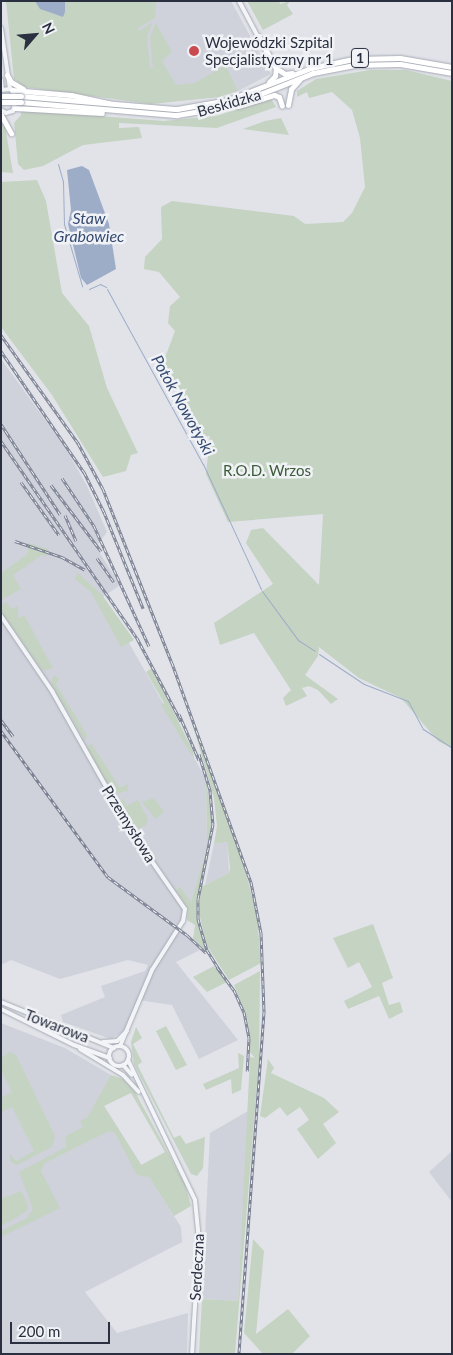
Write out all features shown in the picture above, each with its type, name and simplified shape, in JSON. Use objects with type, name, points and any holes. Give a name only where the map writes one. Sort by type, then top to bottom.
[{"type":"main road","points":[[258,36],[276,68],[285,74],[301,74]]},
{"type":"main road","name":"Beskidzka","points":[[121,110],[190,108],[228,100],[338,61],[377,57],[412,59],[452,67]]},
{"type":"main road","name":"Beskidzka","points":[[1,96],[177,115],[230,106],[301,74],[339,67],[377,63],[411,65],[452,73]]},
{"type":"main road","points":[[263,87],[275,76],[276,68]]},
{"type":"main road","points":[[230,106],[274,95],[279,97],[285,106],[291,90],[301,74]]},
{"type":"main road","points":[[7,75],[11,82],[26,90]]},
{"type":"main road","points":[[11,90],[92,98],[121,110]]},
{"type":"main road","name":"Beskidzka","points":[[1,102],[21,99]]},
{"type":"main road","points":[[15,108],[121,110]]},
{"type":"main road","points":[[1,115],[12,134]]},
{"type":"street","points":[[239,1],[258,36]]},
{"type":"street","points":[[1,28],[7,75],[15,108],[8,113],[1,110]]},
{"type":"street","points":[[1,80],[2,90],[11,90]]},
{"type":"street","name":"Przemysłowa","points":[[1,616],[52,691],[132,834],[184,906],[183,921],[158,959],[120,1046]]},
{"type":"street","name":"Towarowa","points":[[1,1002],[114,1048]]},
{"type":"street","name":"Towarowa","points":[[1,1009],[74,1045],[110,1058]]},
{"type":"street","points":[[99,1042],[117,1041],[129,1029]]},
{"type":"street","name":"Przemysłowa","points":[[126,1036],[126,1049]]},
{"type":"street","points":[[74,1045],[123,1075],[146,1101]]},
{"type":"street","points":[[134,1077],[122,1065],[115,1064],[110,1058],[114,1048],[120,1046],[126,1049],[134,1077],[146,1101]]},
{"type":"street","points":[[122,1065],[128,1060]]},
{"type":"street","name":"Serdeczna","points":[[146,1101],[188,1182],[199,1229],[192,1354]]},
{"type":"shaded area","name":"Wojewódzki Szpital Specjalistyczny nr 1","points":[[117,1],[231,1],[271,74],[238,91],[218,97],[158,103]]},
{"type":"shaded area","points":[[1,359],[65,447],[87,486],[107,532],[96,547],[120,585],[103,597],[206,779],[207,848],[191,903],[180,886],[176,890],[188,908],[176,927],[200,950],[176,962],[238,1040],[199,1059],[172,1005],[138,1000],[125,1030],[111,1039],[63,1022],[61,1015],[105,997],[101,986],[145,971],[148,965],[128,960],[60,979],[11,960],[1,965]]},
{"type":"shaded area","points":[[227,842],[229,873],[205,885],[214,844]]},
{"type":"shaded area","points":[[1,1023],[65,1048],[111,1075],[104,1106],[181,1227],[182,1242],[85,1292],[117,1333],[188,1313],[187,1354],[1,1354]]},
{"type":"shaded area","points":[[248,1111],[238,1301],[202,1299],[210,1133]]},
{"type":"shaded area","points":[[452,1151],[452,1202],[429,1172]]},
{"type":"green space","points":[[6,1],[156,1],[155,18],[138,28],[139,31],[152,23],[147,37],[150,68],[153,67],[150,37],[156,23],[172,52],[162,61],[176,85],[195,83],[225,65],[238,91],[218,97],[151,104],[24,87],[14,79]]},
{"type":"green space","points":[[247,1],[279,1],[280,4],[290,1],[287,5],[293,14],[263,30]]},
{"type":"green space","name":"R.O.D. Wrzos","points":[[370,70],[406,70],[452,81],[452,748],[438,741],[401,698],[359,678],[319,647],[318,656],[305,675],[338,699],[331,704],[318,690],[309,686],[302,688],[307,696],[286,706],[283,698],[291,690],[254,633],[220,645],[214,623],[273,584],[246,543],[251,530],[263,528],[319,585],[323,514],[228,522],[206,474],[210,436],[204,436],[163,363],[175,331],[168,323],[170,306],[180,297],[159,272],[144,269],[145,257],[162,239],[161,207],[172,201],[294,216],[305,224],[343,222],[352,213],[365,187],[360,138],[352,110],[332,92],[309,98],[307,92],[297,97],[297,91],[316,79]]},
{"type":"green space","points":[[271,99],[276,107],[217,128],[119,123],[119,128],[139,127],[142,138],[83,145],[43,166],[24,170],[18,164],[14,123],[21,115],[21,110],[164,121],[216,116]]},
{"type":"green space","points":[[281,118],[289,135],[243,129],[265,121]]},
{"type":"green space","points":[[1,119],[5,126],[13,173],[1,172]]},
{"type":"green space","points":[[37,180],[46,201],[62,293],[89,326],[107,388],[138,453],[131,455],[126,471],[103,477],[52,395],[1,327],[1,182]]},
{"type":"green space","points":[[28,543],[49,549],[46,557],[42,555],[13,575],[21,589],[1,600],[1,573],[28,554]]},
{"type":"green space","points":[[78,573],[102,595],[134,640],[121,647],[91,592],[75,579]]},
{"type":"green space","points":[[7,602],[11,609],[18,606],[18,618],[24,615],[53,668],[43,671],[1,612],[1,605]]},
{"type":"green space","points":[[152,668],[193,751],[194,759],[161,705],[164,703],[146,672]]},
{"type":"green space","points":[[54,675],[59,679],[56,684],[87,735],[85,741],[51,683]]},
{"type":"green space","points":[[187,705],[240,850],[257,916],[261,963],[229,980],[207,946],[199,913],[201,887],[229,873],[230,868],[227,842],[214,844],[217,826],[214,798]]},
{"type":"green space","points":[[91,743],[120,788],[128,784],[128,791],[113,794],[86,749]]},
{"type":"green space","points":[[206,779],[212,821],[197,914],[208,953],[193,939],[195,925],[187,920],[188,908],[176,890],[180,886],[191,902],[207,848]]},
{"type":"green space","points":[[130,795],[123,799],[127,806],[138,800],[148,819],[146,825],[136,830],[119,806],[122,799]]},
{"type":"green space","points":[[152,795],[164,812],[156,819],[142,802],[154,798]]},
{"type":"green space","points":[[373,924],[393,978],[382,983],[389,1005],[400,1002],[403,1012],[389,1019],[379,996],[348,1009],[344,1001],[372,987],[359,962],[348,968],[333,938]]},
{"type":"green space","points":[[214,966],[227,982],[207,992],[193,977]]},
{"type":"green space","points":[[260,971],[259,1060],[235,1354],[199,1354],[202,1299],[238,1301],[250,1057],[255,1058],[250,1052],[248,1021],[234,985]]},
{"type":"green space","points":[[166,1026],[187,1065],[176,1070],[156,1031]]},
{"type":"green space","points":[[136,1027],[142,1038],[133,1044],[142,1062],[138,1065],[139,1068],[174,1138],[180,1135],[186,1144],[205,1137],[203,1168],[197,1176],[191,1174],[134,1064],[131,1042]]},
{"type":"green space","points":[[10,1052],[16,1055],[55,1136],[52,1147],[17,1165],[11,1162],[9,1153],[16,1161],[34,1151],[12,1107],[1,1112],[1,1098],[12,1092],[1,1070],[1,1058]]},
{"type":"green space","points":[[238,1053],[244,1056],[241,1090],[232,1094],[231,1079],[206,1090],[203,1084],[239,1068]]},
{"type":"green space","points":[[268,1059],[274,1068],[271,1073],[324,1098],[339,1112],[323,1124],[336,1143],[318,1159],[297,1129],[309,1120],[300,1107],[287,1116],[280,1107],[265,1118],[260,1116]]},
{"type":"green space","points":[[111,1075],[123,1079],[135,1092],[185,1184],[191,1206],[174,1216],[149,1177],[137,1175],[115,1133],[109,1131],[45,1163],[41,1171],[60,1208],[1,1237],[1,1231],[27,1218],[33,1209],[19,1172],[66,1147],[66,1136],[83,1127],[80,1121],[87,1118]],"holes":[[[131,1093],[165,1152],[141,1165],[104,1106]]]},
{"type":"green space","points":[[21,1191],[28,1204],[27,1211],[1,1226],[1,1199]]},
{"type":"green space","points":[[253,1239],[264,1251],[256,1334],[288,1309],[310,1336],[292,1354],[263,1354],[244,1333]]},
{"type":"water","points":[[35,1],[65,1],[63,17],[40,9]]},
{"type":"water","name":"Staw Grabowiec","points":[[82,166],[89,170],[109,224],[116,269],[87,285],[81,278],[68,224],[71,210],[67,170]]},
{"type":"waterway","points":[[58,164],[63,181],[64,224],[82,286]]},
{"type":"waterway","points":[[89,289],[100,284],[106,287]]},
{"type":"waterway","name":"Potok Nowotyski","points":[[107,289],[203,464],[261,589]]},
{"type":"waterway","points":[[262,591],[298,640],[315,651]]},
{"type":"waterway","points":[[319,654],[364,684],[408,701],[423,729],[452,748]]},
{"type":"railway","points":[[1,335],[78,443],[103,489],[172,663],[251,882],[261,933],[264,1012],[239,1354]]},
{"type":"railway","points":[[1,351],[84,472],[104,512],[143,608]]},
{"type":"railway","points":[[1,424],[60,514]]},
{"type":"railway","points":[[1,441],[137,638],[181,721]]},
{"type":"railway","points":[[62,478],[94,526],[149,646]]},
{"type":"railway","points":[[21,482],[59,535]]},
{"type":"railway","points":[[51,485],[101,551]]},
{"type":"railway","points":[[65,515],[76,541]]},
{"type":"railway","points":[[15,541],[62,557],[85,570]]},
{"type":"railway","points":[[97,558],[114,582]]},
{"type":"railway","points":[[179,714],[199,760]]},
{"type":"railway","points":[[1,720],[13,736]]},
{"type":"railway","points":[[1,731],[108,877],[187,935],[206,953]]},
{"type":"railway","points":[[199,754],[210,791],[213,824],[198,899],[198,919],[207,950],[221,972]]},
{"type":"railway","points":[[217,967],[234,990],[244,1012],[249,1038],[247,1071]]},
{"type":"place","name":"Wojewódzki Szpital Specjalistyczny nr 1","points":[[194,51]]}]
